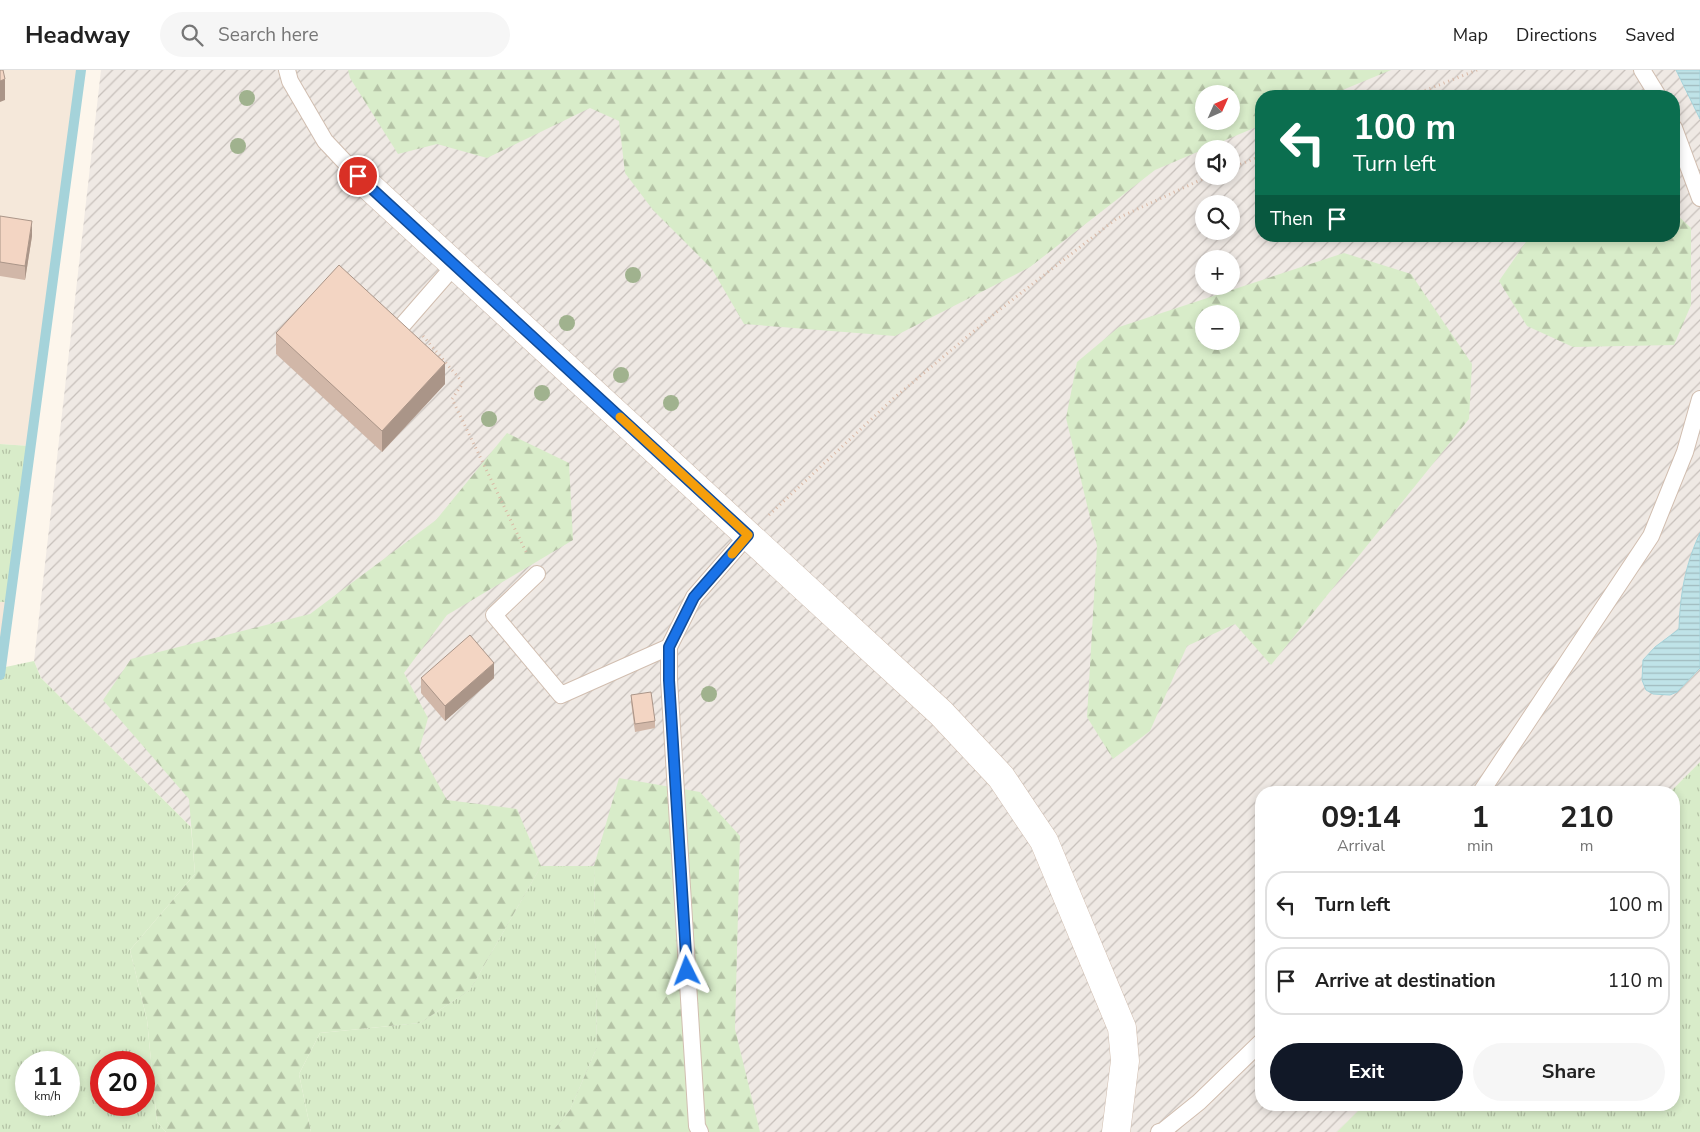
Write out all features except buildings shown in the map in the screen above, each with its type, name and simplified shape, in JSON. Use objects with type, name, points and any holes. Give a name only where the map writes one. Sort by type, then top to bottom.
[{"type":"street","points":[[358,176],[941,713],[1001,776],[1044,841],[1122,1028],[1125,1061],[1116,1132]]},
{"type":"lane","points":[[287,70],[290,81],[325,141],[358,176]]},
{"type":"lane","points":[[1642,70],[1654,90]]},
{"type":"lane","points":[[1680,144],[1700,198]]},
{"type":"lane","points":[[404,323],[455,265]]},
{"type":"lane","points":[[1485,786],[1651,536],[1685,452],[1700,399]]},
{"type":"lane","points":[[700,1132],[697,1126],[669,680],[669,647],[694,597],[748,535]]},
{"type":"lane","points":[[536,574],[494,615],[561,695],[669,647]]},
{"type":"lane","points":[[1159,1132],[1163,1131],[1199,1102],[1255,1048]]},
{"type":"path","points":[[1426,90],[1477,70]]},
{"type":"path","points":[[1240,164],[1255,158]]},
{"type":"path","points":[[748,535],[894,398],[998,311],[1116,218],[1195,183]]},
{"type":"path","points":[[404,323],[463,382],[452,399],[536,574]]},
{"type":"shaded area","points":[[0,70],[80,70],[30,446],[0,444]]},
{"type":"shaded area","points":[[101,70],[1700,70],[1700,762],[1676,786],[1255,786],[1255,1111],[1358,1111],[1337,1132],[498,1132],[41,678],[34,661]]},
{"type":"shaded area","points":[[0,602],[10,602],[0,675]]},
{"type":"green space","points":[[348,70],[1391,70],[1343,90],[1255,90],[1255,128],[1226,140],[1195,140],[1195,153],[1155,170],[1030,267],[895,336],[744,324],[712,269],[653,210],[625,173],[619,121],[590,108],[487,158],[437,144],[398,154],[350,78]]},
{"type":"green space","points":[[1680,218],[1691,228],[1691,305],[1674,345],[1573,347],[1527,326],[1499,281],[1526,242],[1680,242]]},
{"type":"green space","points":[[1344,253],[1411,274],[1472,364],[1469,419],[1271,665],[1235,624],[1187,646],[1150,731],[1113,759],[1087,717],[1097,546],[1066,418],[1077,362],[1119,327],[1216,295],[1240,295],[1240,287]]},
{"type":"green space","points":[[507,433],[569,463],[573,540],[447,615],[404,673],[428,718],[419,750],[447,800],[517,809],[541,866],[470,990],[420,1023],[320,1033],[299,1074],[311,1132],[166,1132],[157,1122],[155,1051],[150,1051],[147,1020],[130,950],[195,874],[189,799],[103,700],[131,659],[310,614],[436,520]]},
{"type":"green space","points":[[0,444],[30,446],[10,602],[0,602]]},
{"type":"green space","points":[[34,661],[41,678],[191,827],[195,874],[130,950],[147,1020],[150,1051],[90,1051],[90,1116],[155,1116],[155,1102],[157,1122],[166,1132],[0,1132],[1,668]]},
{"type":"green space","points":[[1700,762],[1700,1132],[1337,1132],[1358,1111],[1680,1111],[1680,786],[1676,786]]},
{"type":"green space","points":[[619,778],[700,792],[740,836],[735,1029],[760,1132],[552,1132],[570,1110],[597,1047],[594,866]]},
{"type":"green space","points":[[541,866],[594,866],[597,1047],[570,1110],[552,1132],[311,1132],[299,1074],[320,1033],[420,1023],[470,990]]},
{"type":"water","points":[[1676,70],[1700,70],[1700,119]]},
{"type":"water","points":[[1700,533],[1700,668],[1677,692],[1670,695],[1653,694],[1646,690],[1642,680],[1643,660],[1655,647],[1679,629],[1684,580]]},
{"type":"waterway","points":[[0,675],[81,70]]},
{"type":"slow traffic","points":[[620,417],[748,535],[732,554]]},
{"type":"route","points":[[358,176],[748,535],[694,597],[669,647],[669,680],[687,971]]}]
